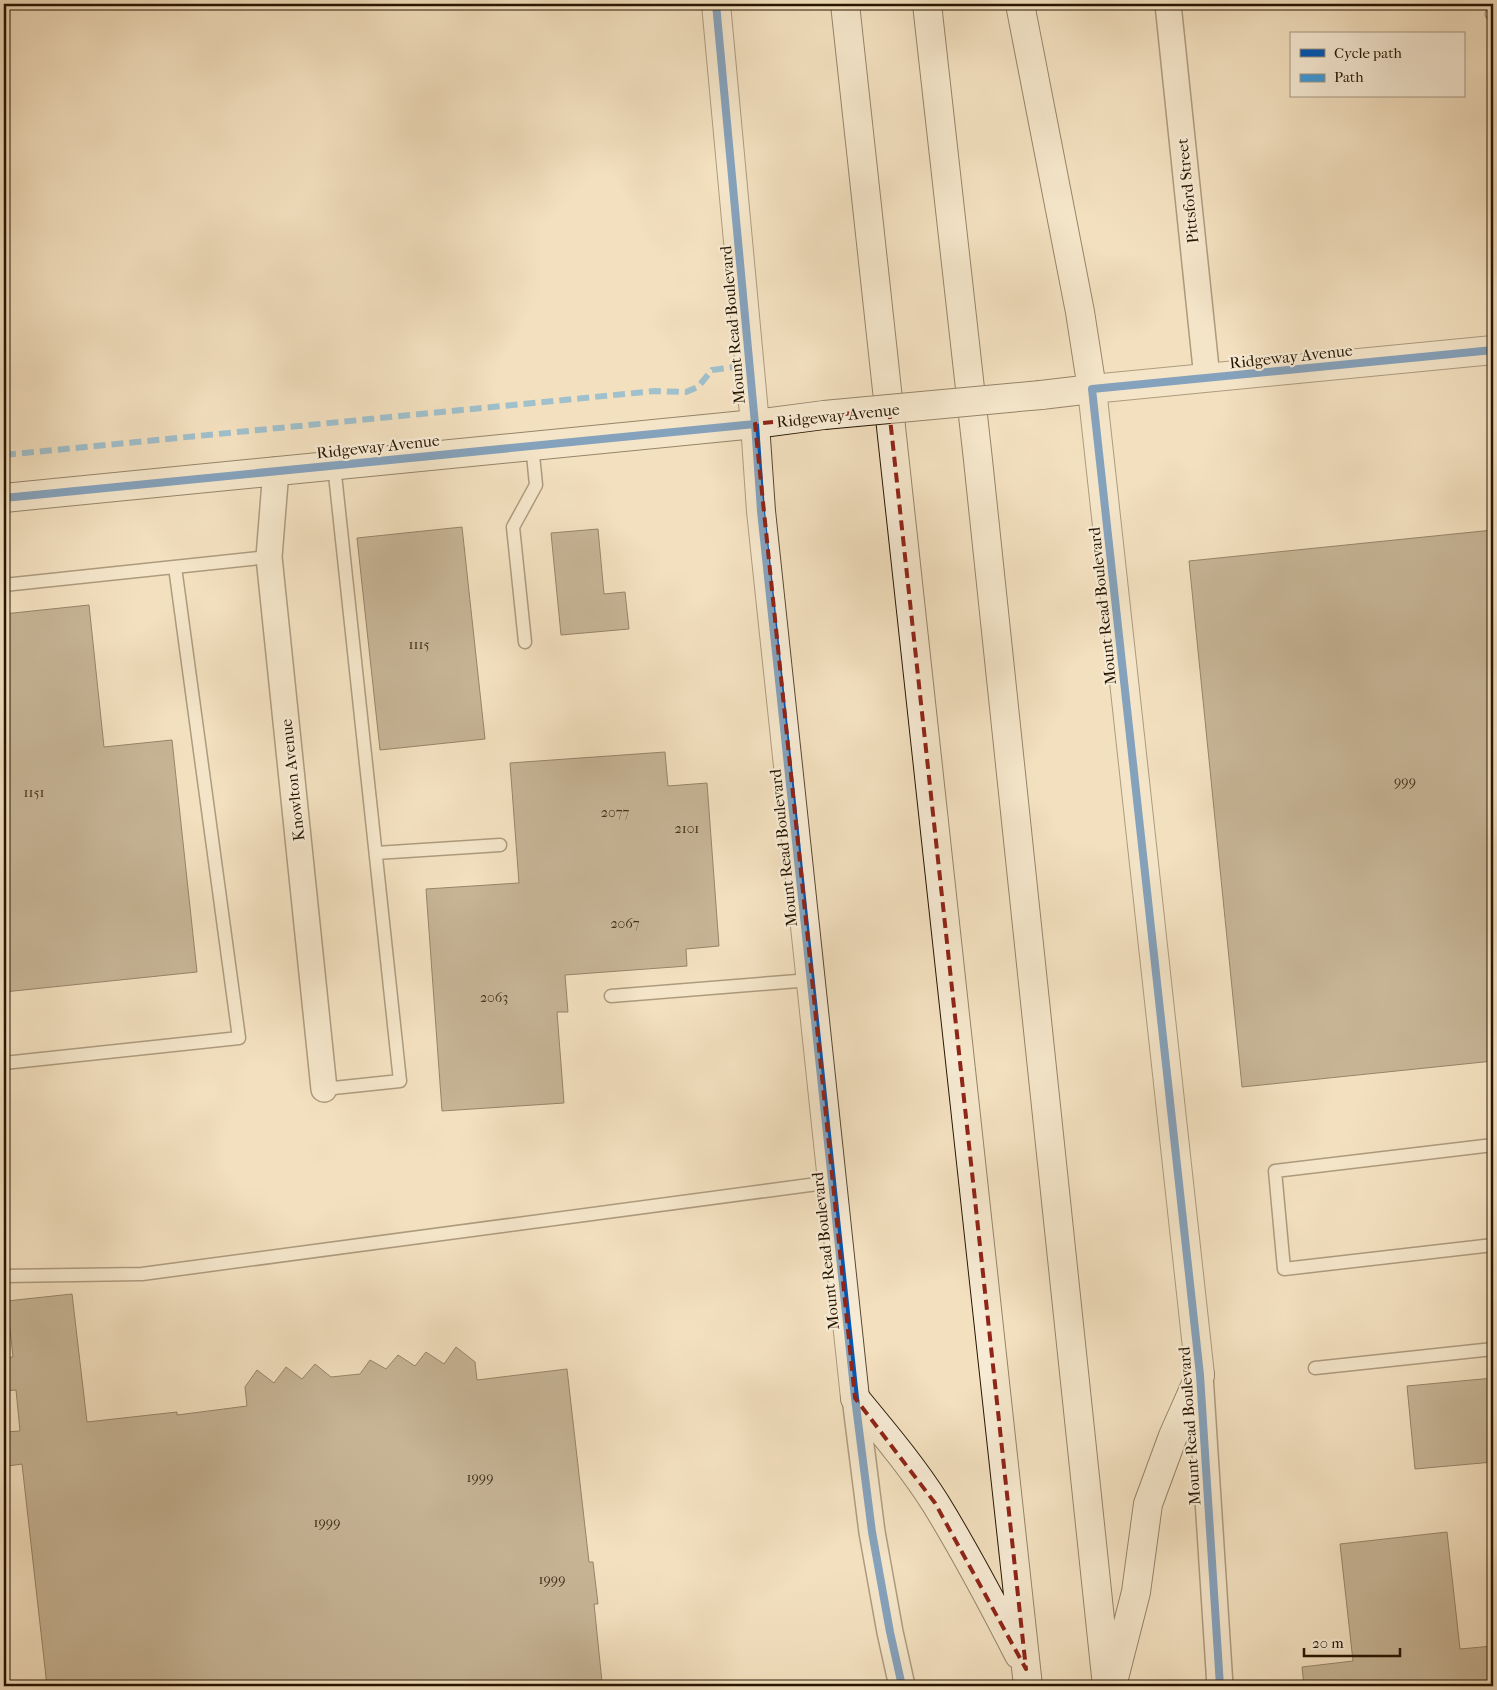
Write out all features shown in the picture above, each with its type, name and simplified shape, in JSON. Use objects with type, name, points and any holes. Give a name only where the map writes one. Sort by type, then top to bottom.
[{"type":"main road","name":"Mount Read Boulevard","points":[[716,4],[755,424],[761,511],[855,1398]]},
{"type":"main road","points":[[845,4],[1027,1678]]},
{"type":"main road","points":[[927,4],[978,460],[1107,1686]]},
{"type":"main road","name":"Mount Read Boulevard","points":[[1020,4],[1080,312],[1092,389],[1200,1375]]},
{"type":"main road","name":"Ridgeway Avenue","points":[[4,498],[1493,350]]},
{"type":"main road","points":[[1112,1686],[1136,1592],[1148,1504],[1173,1436],[1200,1375]]},
{"type":"main road","points":[[855,1398],[896,1447],[935,1503],[989,1596],[1027,1678]]},
{"type":"street","name":"Pittsford Street","points":[[1168,4],[1207,378]]},
{"type":"street","name":"Knowlton Avenue","points":[[276,470],[268,557],[324,1089]]},
{"type":"street","name":"Mount Read Boulevard","points":[[1200,1375],[1220,1686]]},
{"type":"street","name":"Mount Read Boulevard","points":[[855,1398],[872,1532],[902,1686]]},
{"type":"lane","points":[[525,642],[513,527],[536,485],[532,445]]},
{"type":"lane","points":[[324,1089],[400,1081],[334,464]]},
{"type":"lane","points":[[4,585],[268,557]]},
{"type":"lane","points":[[4,1063],[239,1038],[175,567]]},
{"type":"lane","points":[[376,853],[500,845]]},
{"type":"lane","points":[[611,996],[810,980]]},
{"type":"lane","points":[[1493,1145],[1275,1171],[1284,1270],[1493,1245]]},
{"type":"lane","points":[[4,1276],[142,1274],[832,1182]]},
{"type":"lane","points":[[1315,1368],[1493,1349]]},
{"type":"highlighted area","points":[[889,409],[1026,1669],[935,1503],[855,1398],[755,424]]},
{"type":"building","points":[[462,527],[485,739],[380,750],[357,538]]},
{"type":"building","points":[[598,529],[604,594],[625,592],[629,629],[561,635],[551,533]]},
{"type":"building","points":[[1493,530],[1493,1061],[1242,1087],[1189,561]]},
{"type":"building","points":[[89,605],[104,747],[172,740],[197,972],[4,992],[4,614]]},
{"type":"building","points":[[665,752],[668,786],[707,783],[719,946],[686,949],[687,966],[565,975],[568,1012],[557,1012],[564,1103],[442,1111],[426,889],[519,883],[510,763]]},
{"type":"building","points":[[72,1294],[87,1422],[177,1412],[177,1415],[247,1406],[245,1387],[257,1370],[274,1383],[286,1367],[302,1379],[315,1364],[331,1377],[360,1374],[370,1360],[386,1369],[398,1355],[415,1366],[426,1352],[444,1364],[456,1347],[475,1362],[477,1380],[567,1369],[589,1562],[593,1562],[598,1604],[594,1604],[602,1682],[562,1686],[47,1686],[22,1464],[8,1466],[4,1432],[20,1431],[16,1390],[4,1391],[4,1358],[13,1357],[7,1301]]},
{"type":"building","points":[[1493,1378],[1493,1462],[1415,1469],[1407,1386]]},
{"type":"building","points":[[1447,1532],[1460,1649],[1493,1646],[1493,1686],[1304,1686],[1302,1667],[1353,1661],[1340,1544]]},
{"type":"marked path","points":[[4,455],[655,391],[686,392],[698,387],[712,370],[749,365]]},
{"type":"cycle path","points":[[716,4],[755,424],[761,511],[855,1398],[872,1532],[902,1686]]},
{"type":"cycle path","points":[[1220,1686],[1200,1375],[1092,389],[1493,350]]},
{"type":"cycle path","points":[[4,498],[755,424]]}]
